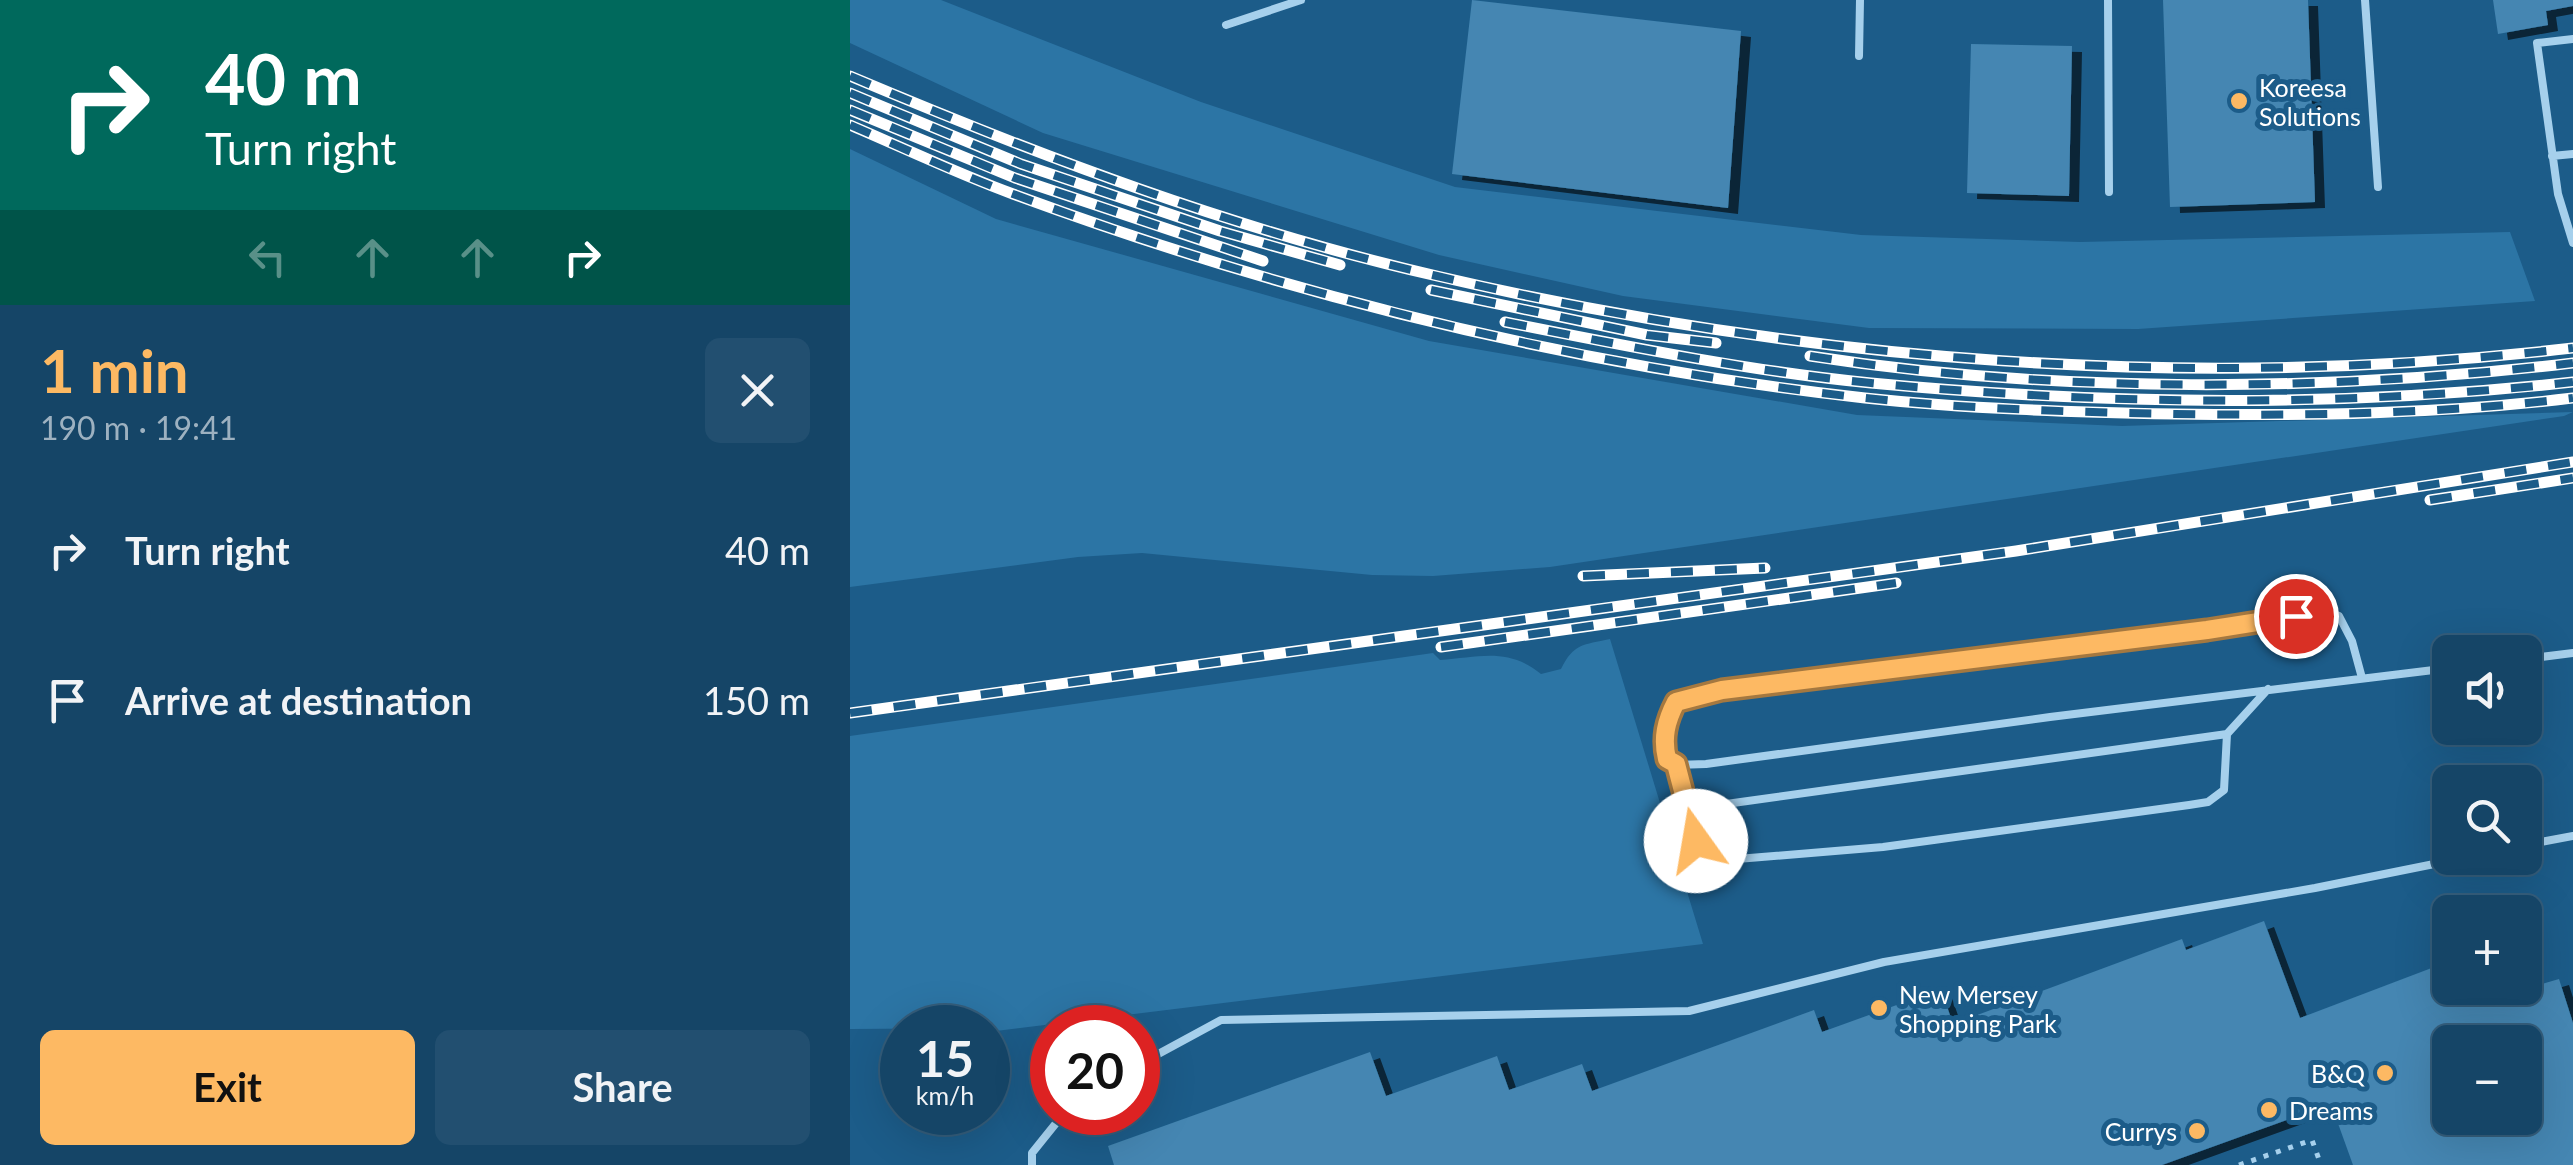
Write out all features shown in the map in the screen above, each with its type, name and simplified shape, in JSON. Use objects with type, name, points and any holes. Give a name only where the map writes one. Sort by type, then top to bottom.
[{"type":"lane","points":[[1226,25],[1301,0]]},
{"type":"lane","points":[[1859,56],[1860,0]]},
{"type":"lane","points":[[2108,0],[2109,192]]},
{"type":"lane","points":[[2365,0],[2378,187]]},
{"type":"lane","points":[[2573,39],[2537,42],[2558,194],[2573,243]]},
{"type":"lane","points":[[2552,156],[2573,154]]},
{"type":"lane","points":[[2362,678],[2352,641],[2339,616],[2326,611],[2207,630],[1722,690],[1676,702],[1666,722],[1664,746],[1667,759],[1676,764],[1706,764],[2432,670]]},
{"type":"lane","points":[[2542,657],[2573,653]]},
{"type":"lane","points":[[1676,764],[1696,841],[1708,856],[1725,860],[1883,847],[2208,802],[2224,790],[2227,734],[2268,689]]},
{"type":"lane","points":[[1690,809],[2227,734]]},
{"type":"lane","points":[[2542,842],[2573,836]]},
{"type":"lane","points":[[1160,1053],[1221,1020],[1689,1012],[1884,962],[2432,864]]},
{"type":"lane","points":[[1032,1165],[1032,1154],[1046,1135]]},
{"type":"path","points":[[2239,1165],[2312,1140],[2321,1165]]},
{"type":"shaded area","points":[[850,0],[941,0],[1201,102],[1455,187],[1861,235],[2080,242],[2510,232],[2535,301],[2138,329],[1869,328],[1623,296],[1439,255],[1043,133],[850,43]]},
{"type":"shaded area","points":[[850,149],[996,219],[1429,341],[1857,415],[2122,426],[2573,412],[1550,567],[1433,576],[1372,575],[1142,553],[1078,557],[850,587]]},
{"type":"shaded area","points":[[1610,639],[1703,944],[1160,1011],[1160,1005],[1030,1005],[1030,1027],[1010,1029],[1010,1005],[880,1005],[880,1029],[850,1029],[850,736],[1433,653],[1440,660],[1505,657],[1541,674],[1561,669],[1570,654]]},
{"type":"building","points":[[1472,0],[1741,31],[1728,208],[1452,174]]},
{"type":"building","name":"Koreesa Solutions","points":[[2163,0],[2308,0],[2315,202],[2170,207]]},
{"type":"building","points":[[2493,0],[2573,0],[2573,6],[2546,11],[2548,25],[2498,34]]},
{"type":"building","points":[[1971,44],[2072,46],[2069,196],[1967,193]]},
{"type":"building","points":[[2264,921],[2300,1018],[2432,968],[2432,1005],[2542,1005],[2542,984],[2559,979],[2573,1023],[2573,1165],[2353,1165],[2331,1104],[2162,1165],[1114,1165],[1108,1146],[1139,1135],[1160,1135],[1160,1127],[1370,1052],[1386,1096],[1497,1056],[1509,1090],[1582,1064],[1592,1091],[1814,1010],[1822,1032],[1941,989],[1953,1024],[2182,939],[2186,950]]},
{"type":"railway","points":[[850,76],[1139,189],[1287,237],[1437,276],[1717,330],[2002,361],[2145,367],[2431,361],[2573,348]]},
{"type":"railway","points":[[850,93],[1021,164],[1220,231],[1340,265]]},
{"type":"railway","points":[[850,110],[1015,178],[1263,261]]},
{"type":"railway","points":[[850,125],[1013,194],[1221,264],[1433,322],[1648,367],[1865,398],[2059,411],[2374,413],[2573,398]]},
{"type":"railway","points":[[1431,290],[1647,335],[1716,343]]},
{"type":"railway","points":[[1505,322],[1779,372],[2046,396],[2310,400],[2573,382]]},
{"type":"railway","points":[[1810,356],[1997,377],[2191,385],[2385,379],[2573,363]]},
{"type":"railway","points":[[850,713],[2016,551],[2573,462]]},
{"type":"railway","points":[[2430,500],[2573,478]]},
{"type":"railway","points":[[1583,576],[1765,568]]},
{"type":"railway","points":[[1441,647],[1896,583]]},
{"type":"place","name":"Koreesa Solutions","points":[[2239,101]]},
{"type":"place","name":"New Mersey Shopping Park","points":[[1879,1008]]},
{"type":"place","name":"B&Q","points":[[2385,1073]]},
{"type":"place","name":"Dreams","points":[[2269,1110]]},
{"type":"place","name":"Currys","points":[[2197,1131]]},
{"type":"route","points":[[1696,841],[1676,764],[1667,759],[1664,746],[1666,722],[1676,702],[1722,690],[2296,616]]}]
